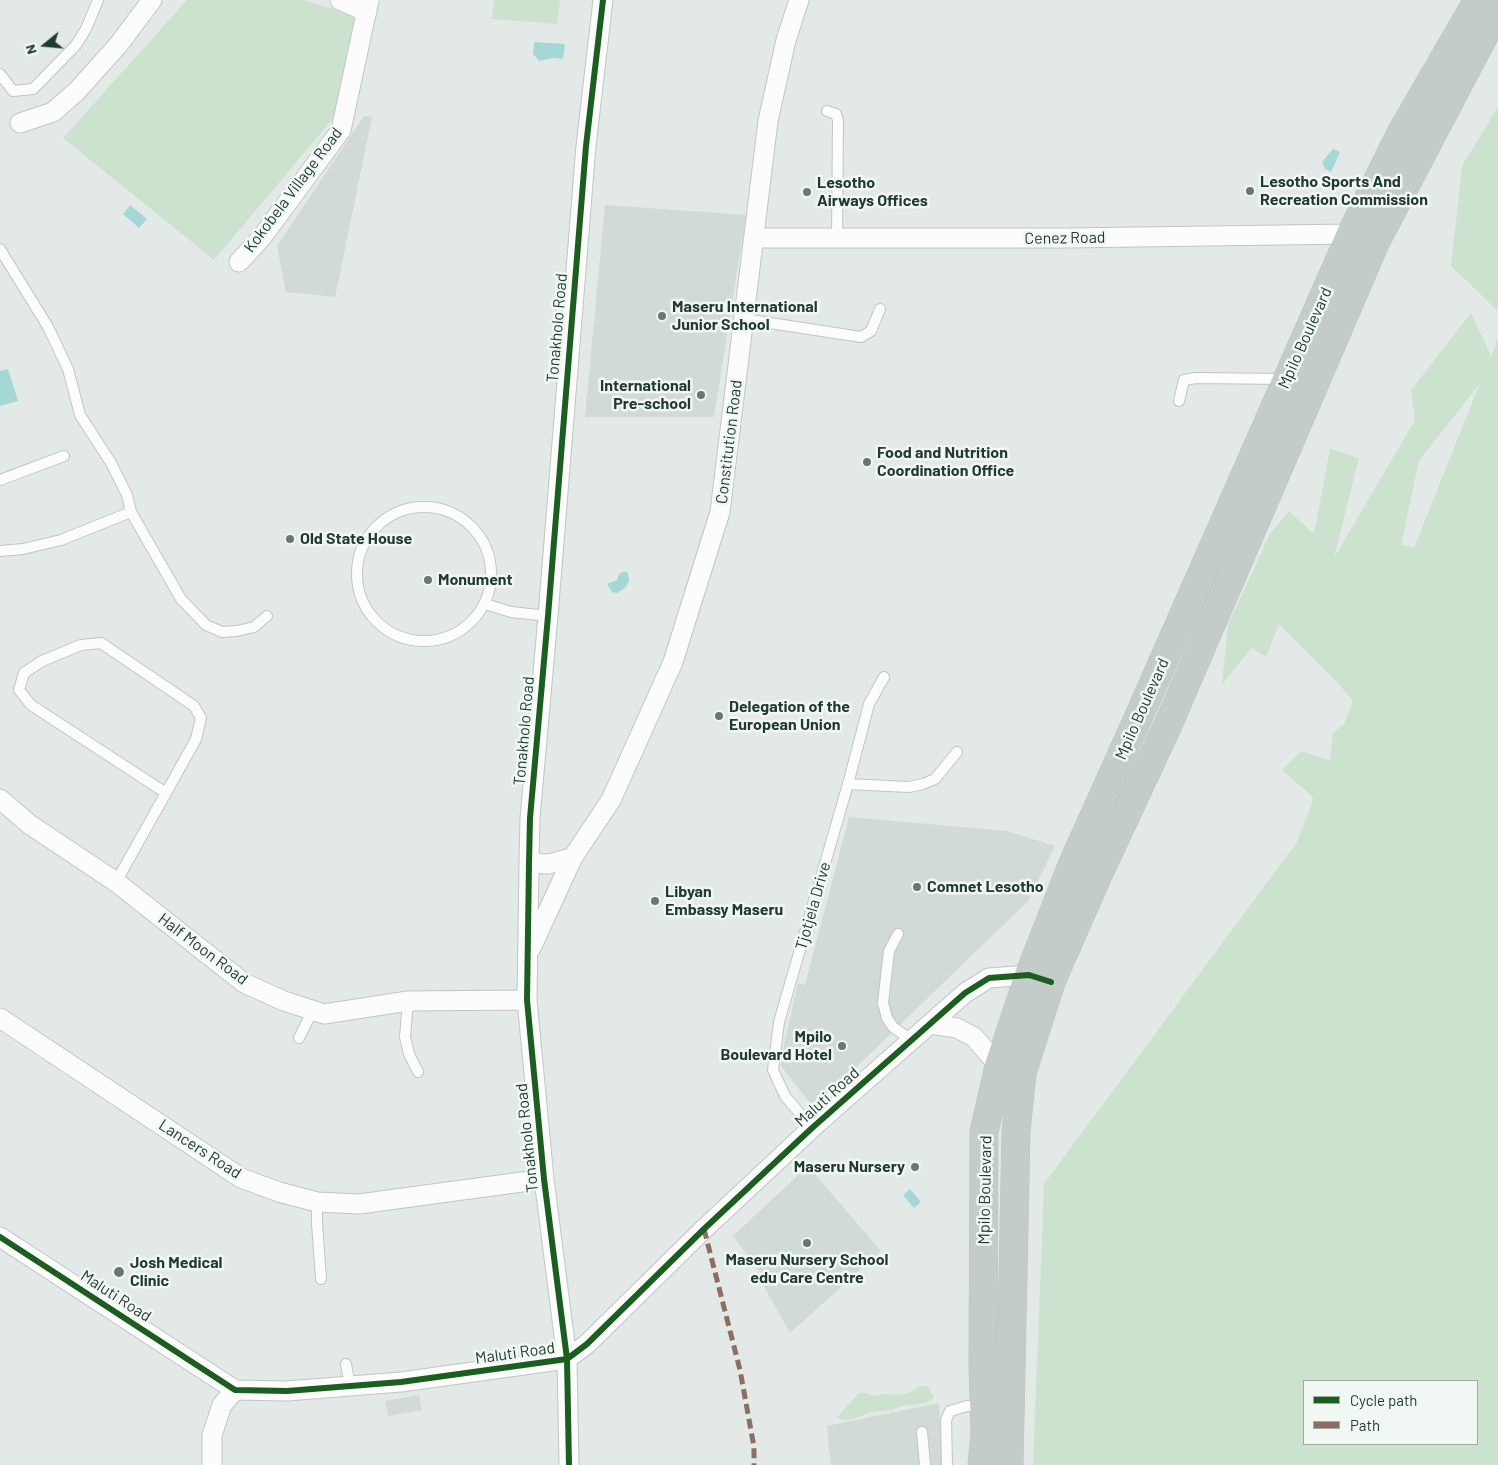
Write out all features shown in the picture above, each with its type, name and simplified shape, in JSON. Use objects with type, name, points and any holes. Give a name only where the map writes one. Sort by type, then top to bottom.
[{"type":"highway","name":"Mpilo Boulevard","points":[[1010,1465],[997,1406],[984,1132],[999,1066],[1040,979],[1102,866],[1168,725],[1298,385],[1363,238],[1401,133],[1478,0]]},
{"type":"highway","name":"Mpilo Boulevard","points":[[1363,238],[1498,8]]},
{"type":"highway","name":"Mpilo Boulevard","points":[[982,1465],[985,1433],[997,1406],[1017,1121],[1022,1072],[1040,979]]},
{"type":"street","points":[[20,122],[53,112],[77,92],[119,44],[152,0]]},
{"type":"street","points":[[340,0],[368,6]]},
{"type":"street","name":"Tonakholo Road","points":[[569,1465],[568,1360],[544,1179],[527,1000],[530,818],[586,146],[603,0]]},
{"type":"street","name":"Constitution Road","points":[[528,956],[573,857],[611,800],[676,653],[720,512],[768,121],[786,40],[799,0]]},
{"type":"street","name":"Kokobela Village Road","points":[[239,262],[262,237],[341,130],[368,6]]},
{"type":"street","name":"Cenez Road","points":[[754,238],[1363,238]]},
{"type":"street","name":"Half Moon Road","points":[[0,799],[28,824],[116,882],[244,983],[284,1001],[324,1014],[408,1001],[527,1000]]},
{"type":"street","points":[[529,863],[549,864],[573,857]]},
{"type":"street","name":"Maluti Road","points":[[0,1237],[235,1390],[287,1391],[401,1382],[568,1360],[587,1344],[704,1228],[812,1128],[965,993],[989,978],[1040,979]]},
{"type":"street","name":"Lancers Road","points":[[0,1018],[241,1178],[279,1192],[318,1202],[359,1204],[544,1179]]},
{"type":"street","points":[[930,1024],[957,1028],[974,1036],[999,1066]]},
{"type":"street","points":[[212,1465],[212,1435],[222,1405],[235,1390]]},
{"type":"lane","points":[[0,74],[13,91],[33,89],[76,45],[86,29],[98,0]]},
{"type":"lane","points":[[827,111],[836,114],[838,120],[837,239]]},
{"type":"lane","points":[[0,248],[48,327],[68,370],[80,415],[111,463],[127,495],[131,512],[181,599],[206,625],[222,632],[237,631],[254,626],[267,616]]},
{"type":"lane","points":[[744,319],[861,337],[871,331],[880,309]]},
{"type":"lane","points":[[1179,401],[1184,380],[1196,378],[1298,385]]},
{"type":"lane","points":[[0,480],[64,456]]},
{"type":"lane","points":[[424,506],[444,509],[461,518],[476,531],[486,548],[491,566],[491,586],[485,604],[475,619],[462,631],[446,639],[420,642],[395,636],[380,626],[360,598],[356,581],[357,563],[362,546],[373,530],[388,517],[405,509],[424,506]]},
{"type":"lane","points":[[0,551],[23,549],[61,540],[131,512]]},
{"type":"lane","points":[[485,604],[511,612],[548,616]]},
{"type":"lane","points":[[116,882],[166,793],[196,739],[201,718],[194,706],[101,643],[81,645],[42,661],[24,673],[19,690],[31,705],[166,793]]},
{"type":"lane","name":"Tjotjela Drive","points":[[812,1128],[785,1096],[773,1070],[779,1022],[848,784],[869,704],[884,677]]},
{"type":"lane","points":[[848,784],[909,788],[923,784],[935,779],[957,752]]},
{"type":"lane","points":[[898,934],[889,952],[884,1003],[887,1018],[893,1027],[911,1040]]},
{"type":"lane","points":[[408,1001],[405,1037],[409,1054],[418,1072]]},
{"type":"lane","points":[[300,1038],[311,1010]]},
{"type":"lane","points":[[318,1202],[317,1223],[321,1279]]},
{"type":"lane","points":[[346,1364],[350,1386]]},
{"type":"lane","points":[[947,1465],[946,1420],[950,1411],[967,1406],[997,1406]]},
{"type":"lane","points":[[922,1432],[925,1465]]},
{"type":"shaded area","points":[[364,116],[372,117],[335,297],[286,292],[277,246]]},
{"type":"shaded area","name":"Maseru International Junior School","points":[[605,205],[746,215],[714,417],[585,417]]},
{"type":"shaded area","points":[[849,817],[1007,831],[1055,846],[1028,901],[814,1108],[781,1066],[781,1059],[798,983],[805,985]]},
{"type":"shaded area","name":"Maseru Nursery School edu Care Centre","points":[[808,1166],[881,1251],[790,1333],[764,1286],[768,1283],[733,1236]]},
{"type":"shaded area","points":[[419,1395],[422,1410],[388,1416],[385,1401]]},
{"type":"shaded area","points":[[939,1403],[942,1465],[831,1465],[827,1426]]},
{"type":"green space","points":[[187,0],[302,0],[365,18],[336,115],[214,260],[63,138]]},
{"type":"green space","points":[[494,0],[560,0],[557,24],[492,19]]},
{"type":"green space","points":[[1498,107],[1498,311],[1451,266],[1462,166]]},
{"type":"green space","points":[[1471,313],[1491,356],[1498,339],[1498,1465],[1033,1465],[1044,1184],[1297,842],[1313,801],[1312,796],[1282,770],[1301,751],[1330,760],[1333,733],[1344,724],[1353,701],[1335,680],[1279,624],[1266,657],[1252,648],[1222,684],[1228,625],[1270,534],[1289,511],[1314,534],[1330,449],[1359,458],[1334,558],[1415,420],[1411,390]],"holes":[[[1480,383],[1414,548],[1401,545],[1419,461]]]},
{"type":"green space","points":[[920,1386],[928,1386],[934,1398],[926,1403],[902,1406],[893,1410],[869,1412],[857,1418],[845,1420],[837,1418],[859,1393],[873,1396],[884,1394],[897,1395],[908,1393]]},
{"type":"water","points":[[534,42],[565,44],[563,59],[553,58],[539,61],[533,54]]},
{"type":"water","points":[[1333,149],[1340,152],[1331,172],[1325,169],[1322,162]]},
{"type":"water","points":[[130,205],[147,219],[139,228],[123,214]]},
{"type":"water","points":[[8,369],[18,401],[0,406],[0,371]]},
{"type":"water","points":[[624,571],[628,573],[629,581],[625,588],[617,593],[612,592],[607,584],[617,580],[619,574]]},
{"type":"water","points":[[910,1189],[921,1202],[914,1208],[903,1195]]},
{"type":"marked path","points":[[704,1229],[740,1370],[754,1447],[754,1465]]},
{"type":"cycle path","points":[[569,1465],[567,1359],[544,1179],[527,1000],[530,818],[586,146],[603,0]]},
{"type":"cycle path","points":[[0,1237],[235,1390],[287,1391],[401,1382],[567,1359],[587,1344],[704,1229],[812,1128],[965,993],[989,978],[1029,975],[1051,982]]},
{"type":"place","name":"Lesotho Sports And Recreation Commission","points":[[1250,191]]},
{"type":"place","name":"Lesotho Airways Offices","points":[[807,192]]},
{"type":"place","name":"Maseru International Junior School","points":[[662,316]]},
{"type":"place","name":"International Pre-school","points":[[701,395]]},
{"type":"place","name":"Food and Nutrition Coordination Office","points":[[867,462]]},
{"type":"place","name":"Old State House","points":[[290,539]]},
{"type":"place","name":"Monument","points":[[428,580]]},
{"type":"place","name":"Delegation of the European Union","points":[[719,716]]},
{"type":"place","name":"Comnet Lesotho","points":[[917,887]]},
{"type":"place","name":"Libyan Embassy Maseru","points":[[655,901]]},
{"type":"place","name":"Mpilo Boulevard Hotel","points":[[842,1046]]},
{"type":"place","name":"Maseru Nursery","points":[[915,1167]]},
{"type":"place","name":"Maseru Nursery School edu Care Centre","points":[[807,1243]]},
{"type":"place","name":"Josh Medical Clinic","points":[[119,1272]]}]
